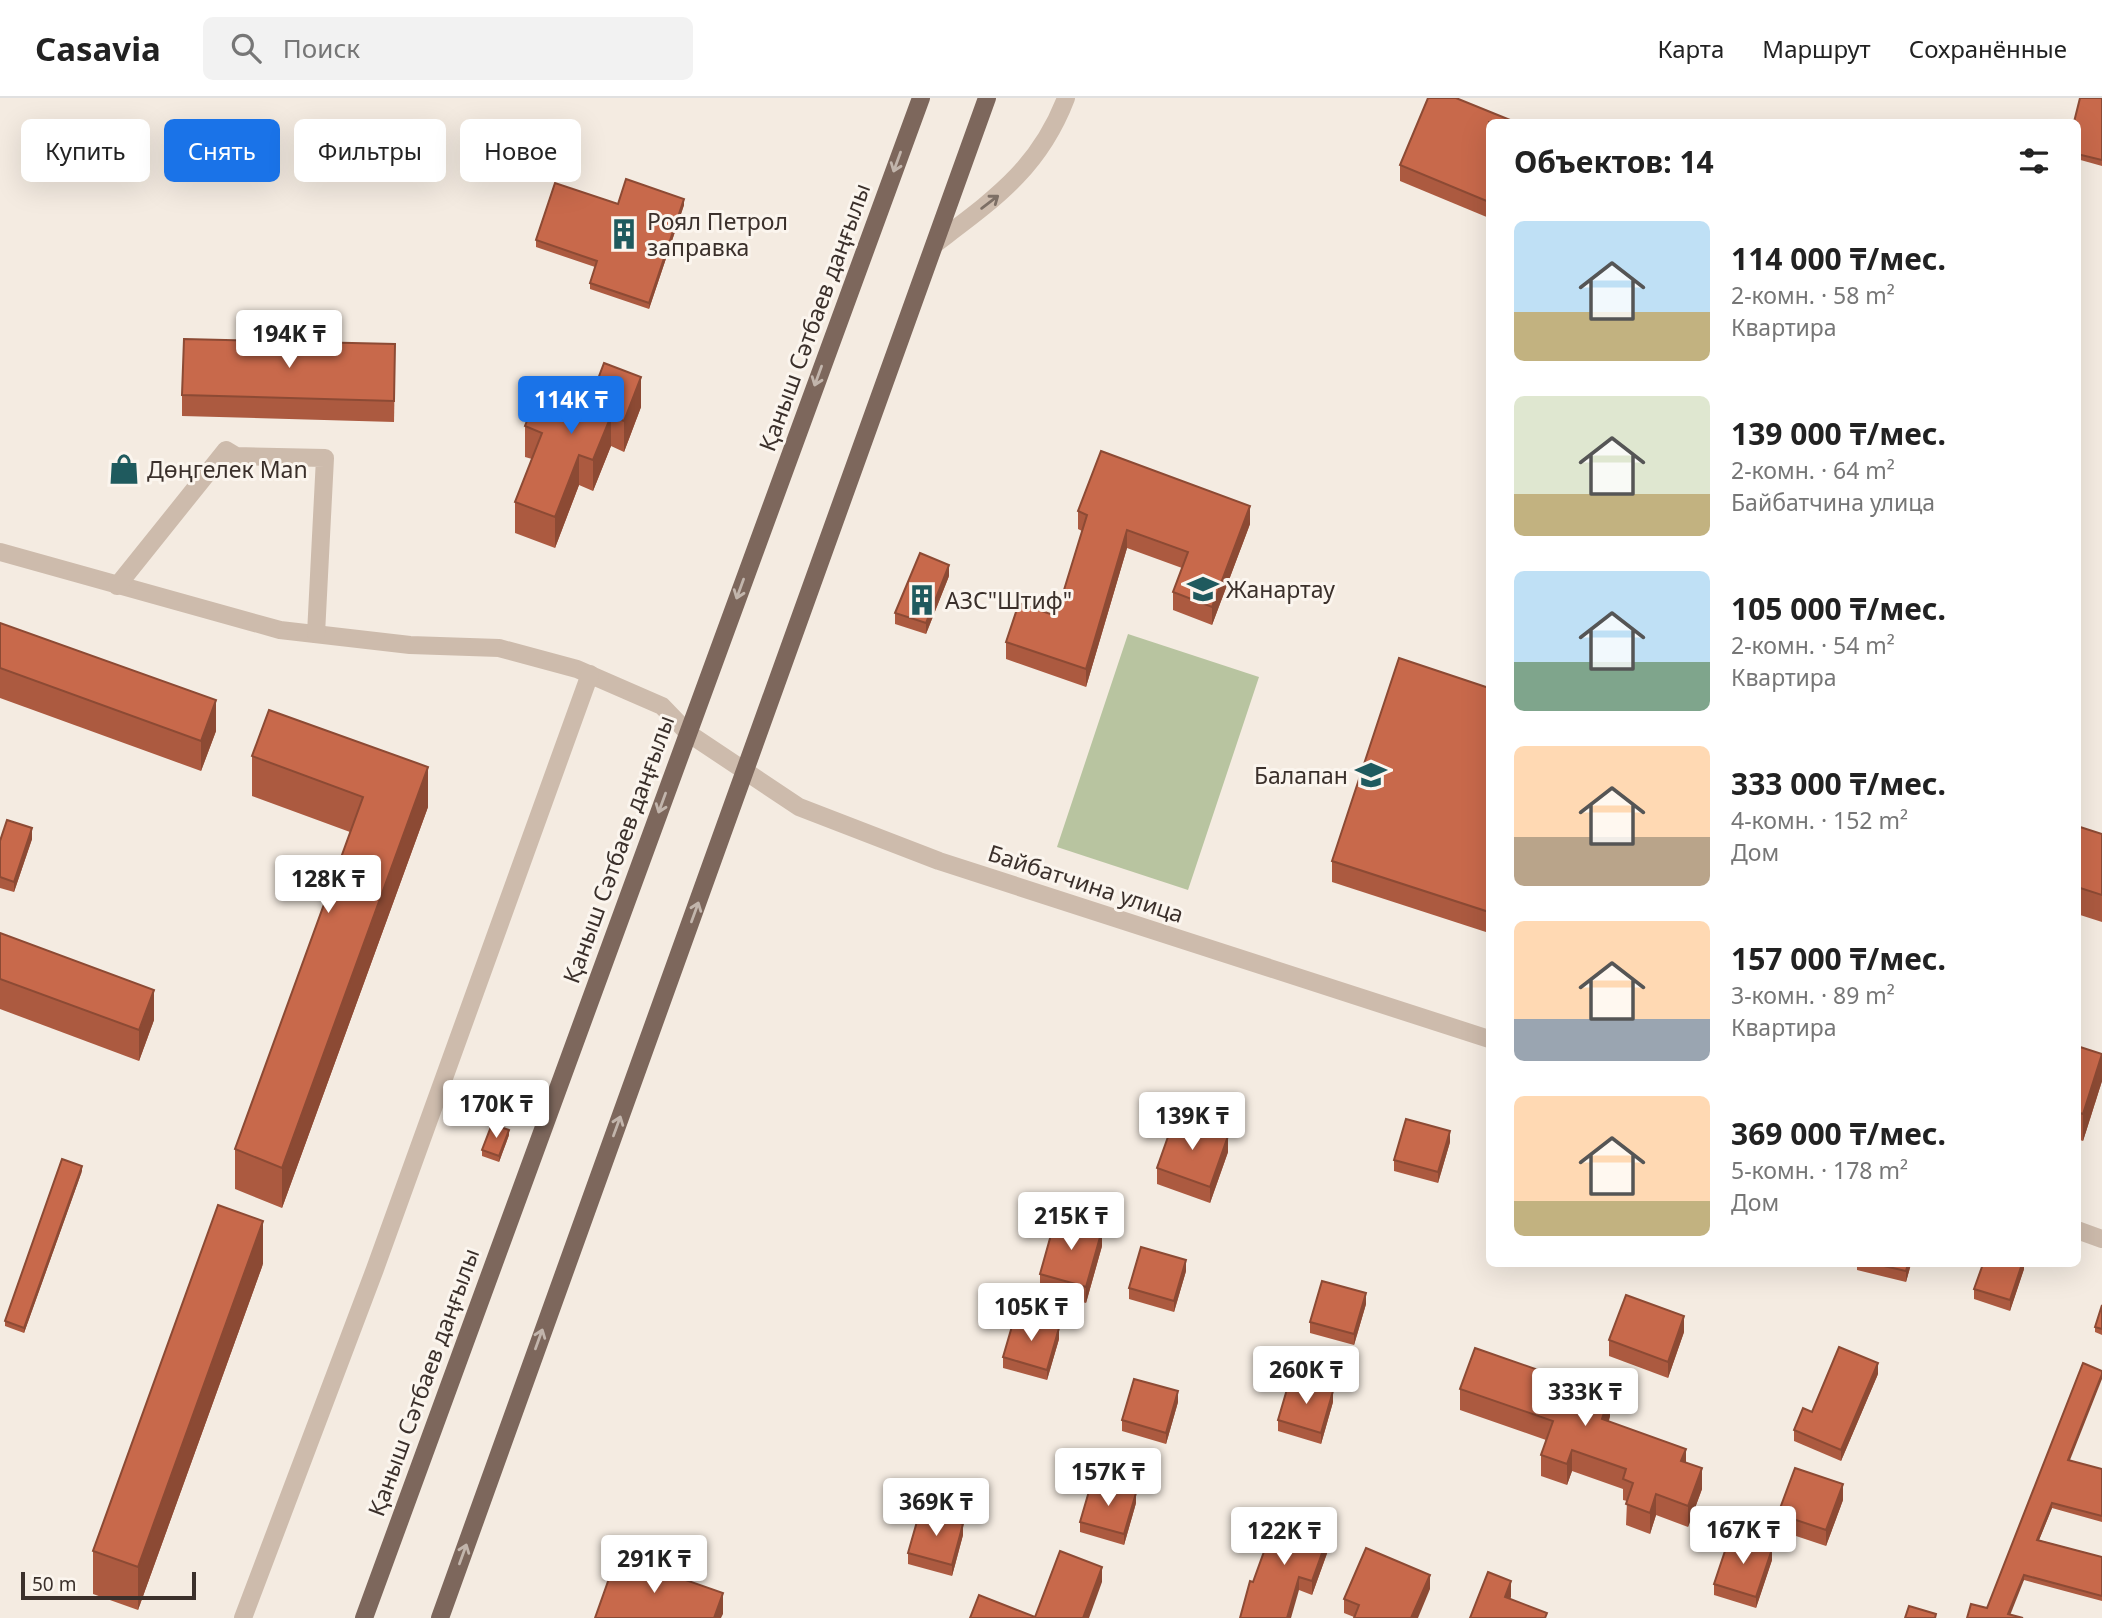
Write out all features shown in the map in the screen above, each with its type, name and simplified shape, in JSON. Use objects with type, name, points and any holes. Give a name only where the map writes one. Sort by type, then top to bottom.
[{"type":"main road","name":"Қаныш Сәтбаев даңғылы","points":[[364,1618],[921,98]]},
{"type":"main road","points":[[440,1618],[987,98]]},
{"type":"street","points":[[935,244],[1011,186],[1055,129],[1066,98]]},
{"type":"street","points":[[117,586],[226,450],[236,456],[325,458],[316,634]]},
{"type":"street","name":"Байбатчина улица","points":[[0,552],[280,630],[410,645],[499,648],[590,674],[662,705],[688,733],[799,807],[939,861],[1486,1038]]},
{"type":"street","points":[[243,1618],[384,1244],[590,674]]},
{"type":"street","points":[[2081,1231],[2102,1239]]},
{"type":"green space","points":[[1128,634],[1259,677],[1188,890],[1057,847]]},
{"type":"building","points":[[1428,98],[1456,98],[1508,119],[1486,119],[1486,201],[1400,165]]},
{"type":"building","points":[[2080,98],[2102,98],[2102,160],[2081,155],[2081,119],[2075,119]]},
{"type":"building","name":"Роял Петрол заправка","points":[[626,179],[684,199],[649,303],[590,283],[597,261],[536,240],[555,183],[618,204]]},
{"type":"building","points":[[184,339],[395,344],[394,401],[182,395]]},
{"type":"building","points":[[604,363],[641,377],[624,421],[611,416],[593,460],[579,455],[555,517],[515,502],[542,433],[525,426],[539,390],[587,408]]},
{"type":"building","points":[[1101,451],[1250,506],[1212,607],[1173,592],[1188,552],[1127,530],[1086,669],[1006,642],[1019,603],[1056,616],[1087,515],[1078,511]]},
{"type":"building","name":"АЗС\"Штиф\"","points":[[920,553],[949,565],[926,623],[895,613]]},
{"type":"building","points":[[0,623],[216,700],[201,741],[0,668]]},
{"type":"building","points":[[1399,658],[1486,687],[1486,911],[1332,861]]},
{"type":"building","points":[[269,710],[428,767],[282,1168],[235,1149],[363,797],[252,756]]},
{"type":"building","points":[[7,820],[32,828],[14,882],[0,877],[0,841]]},
{"type":"building","points":[[2081,827],[2102,834],[2102,895],[2081,888]]},
{"type":"building","points":[[0,933],[154,990],[139,1030],[0,979]]},
{"type":"building","points":[[2081,1047],[2102,1054],[2083,1114],[2081,1113]]},
{"type":"building","points":[[1175,1117],[1228,1136],[1210,1187],[1157,1168]]},
{"type":"building","points":[[1406,1119],[1450,1131],[1438,1172],[1394,1160]]},
{"type":"building","points":[[492,1124],[509,1130],[499,1156],[482,1150]]},
{"type":"building","points":[[62,1159],[82,1166],[24,1328],[5,1321]]},
{"type":"building","points":[[218,1205],[263,1221],[138,1567],[93,1551]]},
{"type":"building","points":[[1056,1217],[1102,1230],[1086,1287],[1040,1274]]},
{"type":"building","points":[[1141,1247],[1186,1260],[1174,1301],[1129,1288]]},
{"type":"building","points":[[1888,1267],[1907,1267],[1906,1271]]},
{"type":"building","points":[[1982,1267],[2021,1267],[2010,1300],[1974,1289]]},
{"type":"building","points":[[1322,1281],[1366,1293],[1354,1334],[1310,1322]]},
{"type":"building","points":[[1626,1295],[1684,1316],[1668,1362],[1609,1340]]},
{"type":"building","points":[[2102,1305],[2102,1329],[2095,1327]]},
{"type":"building","points":[[1015,1316],[1059,1328],[1047,1370],[1003,1357]]},
{"type":"building","points":[[1839,1347],[1878,1363],[1841,1450],[1794,1430],[1803,1408],[1812,1412]]},
{"type":"building","points":[[1475,1348],[1610,1395],[1602,1419],[1686,1449],[1681,1461],[1702,1468],[1688,1506],[1656,1494],[1650,1513],[1626,1504],[1633,1483],[1623,1479],[1626,1469],[1572,1450],[1567,1464],[1541,1455],[1553,1421],[1460,1389]]},
{"type":"building","points":[[2083,1363],[2102,1371],[2102,1374],[2068,1460],[2102,1469],[2102,1516],[2052,1503],[2037,1540],[2102,1557],[2102,1596],[2024,1575],[2008,1614],[2023,1618],[1967,1618],[1971,1604],[1987,1608]]},
{"type":"building","points":[[1134,1379],[1178,1391],[1166,1433],[1122,1420]]},
{"type":"building","points":[[1290,1379],[1333,1391],[1321,1433],[1278,1420]]},
{"type":"building","points":[[1795,1468],[1843,1484],[1826,1530],[1778,1514]]},
{"type":"building","points":[[1092,1481],[1136,1493],[1124,1534],[1080,1522]]},
{"type":"building","points":[[920,1511],[963,1524],[952,1565],[908,1553]]},
{"type":"building","points":[[1278,1513],[1330,1531],[1312,1581],[1299,1577],[1287,1618],[1240,1618],[1250,1581],[1253,1582]]},
{"type":"building","points":[[1730,1536],[1772,1549],[1756,1597],[1714,1584]]},
{"type":"building","points":[[1366,1548],[1430,1575],[1411,1618],[1354,1618],[1359,1605],[1344,1599]]},
{"type":"building","points":[[1060,1551],[1102,1567],[1083,1618],[970,1618],[979,1595],[1035,1617]]},
{"type":"building","points":[[617,1556],[723,1593],[714,1618],[595,1618]]},
{"type":"building","points":[[1488,1572],[1511,1581],[1505,1597],[1547,1613],[1545,1618],[1470,1618]]},
{"type":"building","points":[[1909,1606],[1936,1614],[1935,1618],[1905,1618]]},
{"type":"place","name":"Роял Петрол заправка","points":[[624,234]]},
{"type":"place","name":"Дөңгелек Man","points":[[124,469]]},
{"type":"place","name":"Жанартау","points":[[1203,589]]},
{"type":"place","name":"АЗС\"Штиф\"","points":[[922,600]]},
{"type":"place","name":"Балапан","points":[[1371,775]]}]
